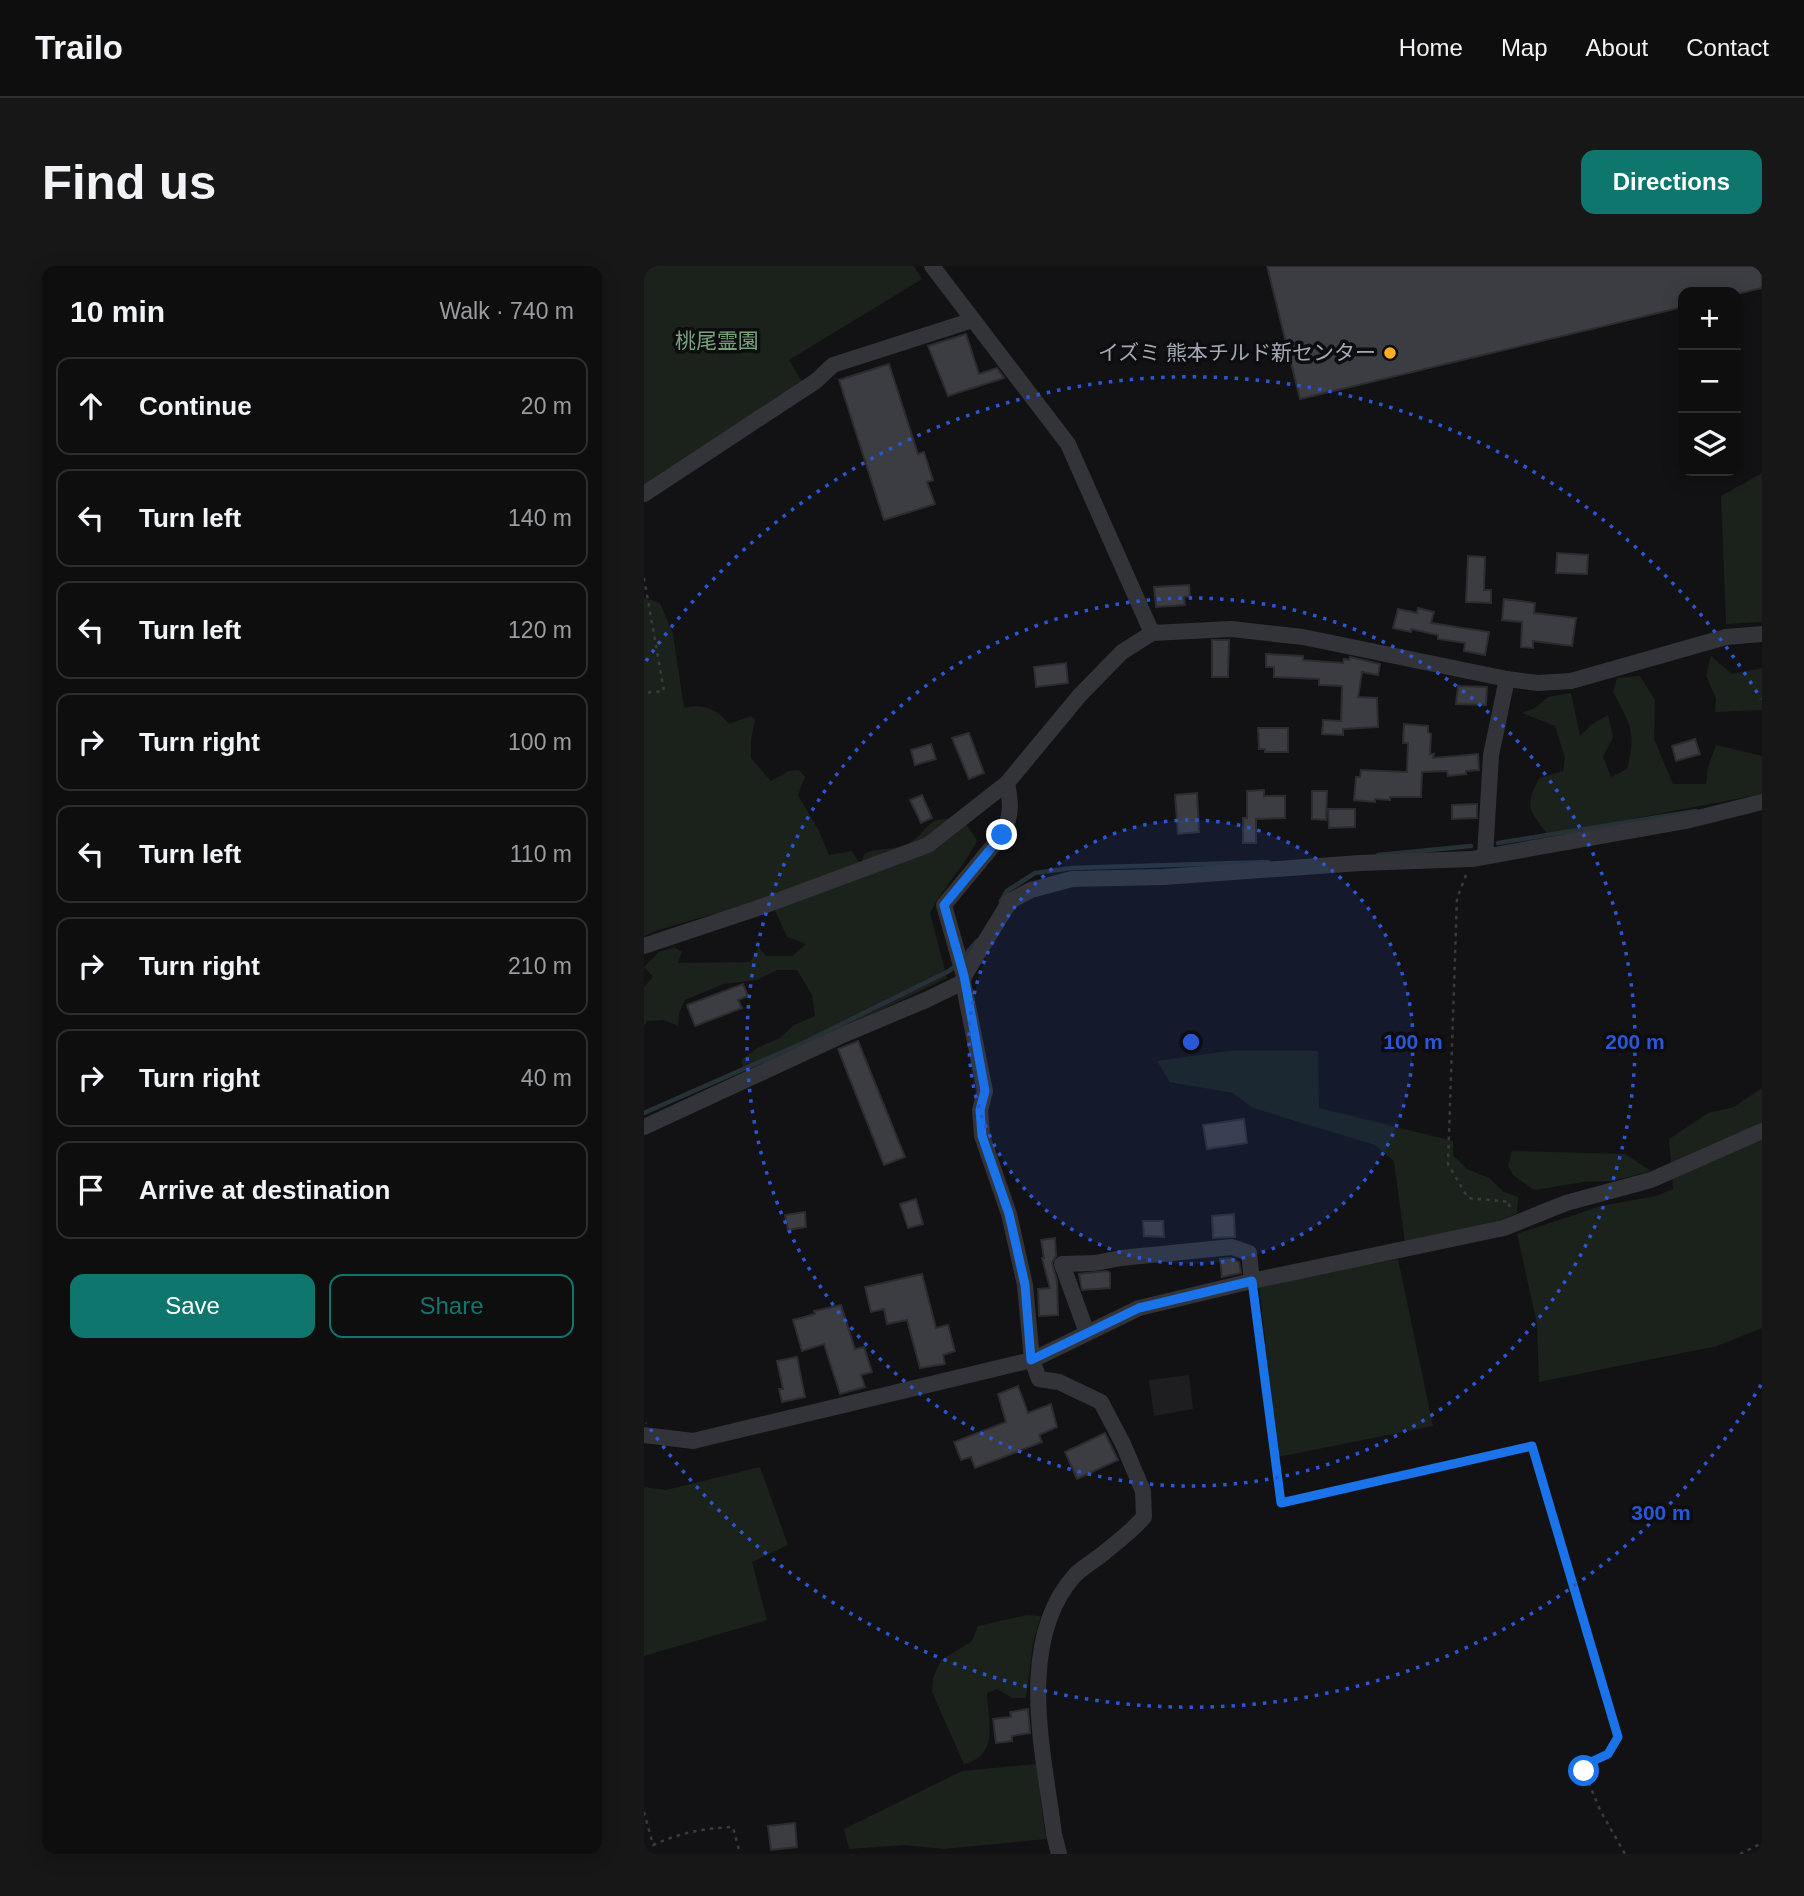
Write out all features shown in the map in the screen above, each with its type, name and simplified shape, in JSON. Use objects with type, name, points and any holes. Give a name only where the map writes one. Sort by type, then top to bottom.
[{"type":"street","points":[[932,266],[1069,444],[1152,633]]},
{"type":"street","points":[[644,494],[816,381],[832,365],[973,320]]},
{"type":"street","points":[[644,946],[755,909],[928,845],[1007,783],[1080,695],[1122,652],[1152,633],[1231,629],[1303,638],[1538,683],[1571,681],[1726,637],[1762,634]]},
{"type":"street","points":[[1479,857],[1491,755],[1507,679]]},
{"type":"street","points":[[1007,783],[1012,809],[1009,823],[944,905],[963,979],[985,1091],[980,1110],[982,1136],[1009,1214],[1025,1285],[1031,1360],[1039,1379],[1059,1382],[1101,1402],[1143,1491],[1144,1517],[1128,1534],[1075,1574],[1059,1599],[1045,1631],[1038,1671],[1038,1705],[1054,1834],[1059,1854]]},
{"type":"street","points":[[644,1127],[845,1034],[926,1000],[963,979],[1010,901],[1031,890],[1072,879],[1164,877],[1479,857],[1690,820],[1762,802]]},
{"type":"street","points":[[644,1435],[693,1441],[1031,1360],[1139,1308],[1252,1281],[1504,1228],[1566,1203],[1651,1180],[1762,1131]]},
{"type":"street","points":[[1087,1333],[1062,1264],[1095,1263],[1232,1247],[1249,1253],[1252,1281]]},
{"type":"path","points":[[644,579],[664,691],[644,693]]},
{"type":"path","points":[[1479,857],[1457,898],[1448,1164],[1468,1198],[1510,1202],[1504,1228]]},
{"type":"path","points":[[1252,1281],[1281,1503],[1532,1446],[1618,1737],[1608,1754],[1591,1762],[1584,1771],[1600,1810],[1625,1854]]},
{"type":"path","points":[[644,1812],[653,1844],[672,1836],[733,1827],[740,1854]]},
{"type":"path","points":[[1741,1854],[1762,1843]]},
{"type":"shaded area","points":[[1189,1375],[1193,1409],[1154,1416],[1149,1380]]},
{"type":"green space","name":"桃尾霊園","points":[[644,266],[914,266],[922,279],[789,360],[802,382],[644,488]]},
{"type":"green space","points":[[1762,473],[1762,622],[1726,624],[1721,496]]},
{"type":"green space","points":[[644,598],[660,603],[673,634],[684,708],[709,708],[720,714],[729,724],[751,716],[755,719],[751,758],[771,781],[789,771],[799,770],[805,777],[798,795],[819,831],[829,855],[852,851],[861,865],[864,854],[908,844],[936,820],[964,821],[977,841],[930,913],[947,978],[817,1041],[743,1067],[741,1060],[757,1048],[780,1038],[794,1025],[815,1016],[812,995],[797,970],[777,970],[757,980],[724,984],[685,1000],[679,1013],[678,1026],[664,1020],[647,1021],[644,1026],[644,987],[653,977],[644,967],[659,952],[675,947],[682,952],[678,963],[750,962],[759,947],[766,956],[792,956],[806,944],[787,937],[774,908],[738,907],[644,936]]},
{"type":"green space","points":[[1711,656],[1732,674],[1762,668],[1762,710],[1715,712],[1716,699],[1706,675]]},
{"type":"green space","points":[[1640,676],[1655,700],[1654,739],[1673,784],[1706,784],[1708,767],[1716,745],[1762,756],[1762,794],[1548,835],[1533,814],[1531,796],[1539,778],[1563,771],[1565,758],[1555,726],[1522,713],[1535,708],[1548,697],[1571,693],[1580,736],[1591,725],[1608,715],[1613,737],[1603,757],[1611,777],[1627,769],[1631,746],[1628,721],[1613,692],[1617,678]]},
{"type":"green space","points":[[1229,1051],[1318,1051],[1319,1108],[1453,1141],[1453,1155],[1467,1169],[1489,1178],[1504,1192],[1518,1197],[1517,1213],[1492,1225],[1405,1243],[1394,1161],[1375,1145],[1253,1108],[1233,1093],[1170,1082],[1157,1061]]},
{"type":"green space","points":[[1762,1088],[1762,1328],[1717,1346],[1539,1382],[1537,1324],[1517,1234],[1601,1206],[1656,1196],[1673,1189],[1669,1139],[1708,1113],[1734,1107]]},
{"type":"green space","points":[[1512,1151],[1625,1154],[1651,1171],[1613,1181],[1584,1182],[1534,1190],[1513,1175],[1508,1166]]},
{"type":"green space","points":[[1398,1259],[1433,1426],[1278,1457],[1259,1285]]},
{"type":"green space","points":[[760,1467],[788,1545],[752,1562],[767,1620],[644,1656],[644,1487],[666,1490]]},
{"type":"green space","points":[[1027,1615],[1041,1616],[1033,1643],[1026,1698],[1012,1698],[997,1689],[987,1693],[990,1725],[987,1745],[975,1760],[964,1764],[932,1692],[933,1678],[941,1660],[972,1641],[978,1626]]},
{"type":"green space","points":[[1036,1764],[1046,1839],[944,1849],[905,1845],[849,1849],[844,1829],[962,1771]]},
{"type":"building","name":"イズミ 熊本チルド新センター","points":[[1267,266],[1762,266],[1762,288],[1741,293],[1741,287],[1678,287],[1678,308],[1300,399]]},
{"type":"building","points":[[966,334],[979,374],[997,368],[1004,378],[948,396],[928,346]]},
{"type":"building","points":[[889,364],[918,454],[924,452],[933,480],[927,482],[935,504],[884,520],[839,380]]},
{"type":"building","points":[[1557,553],[1588,555],[1587,574],[1556,573]]},
{"type":"building","points":[[1468,556],[1485,557],[1484,590],[1491,590],[1491,603],[1466,602]]},
{"type":"building","points":[[1189,585],[1190,596],[1184,597],[1185,605],[1156,607],[1154,587]]},
{"type":"building","points":[[1504,599],[1535,603],[1534,613],[1576,618],[1572,646],[1533,641],[1533,648],[1521,647],[1522,622],[1502,620]]},
{"type":"building","points":[[1418,608],[1434,612],[1431,623],[1489,632],[1485,655],[1464,651],[1465,643],[1438,639],[1438,635],[1393,628],[1398,609],[1417,613]]},
{"type":"building","points":[[1212,640],[1229,640],[1228,677],[1212,677]]},
{"type":"building","points":[[1266,654],[1303,656],[1303,660],[1343,663],[1344,659],[1349,660],[1350,657],[1380,664],[1378,675],[1362,672],[1358,697],[1377,698],[1378,727],[1343,729],[1343,735],[1322,734],[1323,720],[1341,721],[1342,686],[1319,685],[1319,679],[1274,677],[1274,667],[1266,667]]},
{"type":"building","points":[[1066,663],[1068,683],[1036,687],[1034,667]]},
{"type":"building","points":[[1458,686],[1487,687],[1486,705],[1456,704]]},
{"type":"building","points":[[1404,724],[1428,726],[1428,732],[1431,734],[1430,754],[1434,754],[1433,758],[1478,754],[1479,770],[1448,776],[1447,771],[1422,772],[1421,797],[1390,797],[1390,800],[1375,799],[1375,802],[1354,800],[1356,777],[1360,777],[1361,770],[1407,772],[1408,743],[1403,743]]},
{"type":"building","points":[[1258,728],[1288,728],[1288,752],[1265,752],[1265,749],[1259,749]]},
{"type":"building","points":[[969,733],[984,773],[969,779],[952,738]]},
{"type":"building","points":[[1695,739],[1700,754],[1676,761],[1672,746]]},
{"type":"building","points":[[931,744],[936,759],[915,765],[911,750]]},
{"type":"building","points":[[1264,790],[1264,796],[1285,796],[1285,818],[1256,819],[1256,843],[1243,843],[1247,791]]},
{"type":"building","points":[[1312,791],[1327,791],[1326,820],[1312,819]]},
{"type":"building","points":[[1197,793],[1199,832],[1178,834],[1175,795]]},
{"type":"building","points":[[922,795],[932,818],[921,823],[910,800]]},
{"type":"building","points":[[1477,804],[1477,818],[1452,819],[1452,805]]},
{"type":"building","points":[[1328,809],[1355,809],[1355,827],[1329,828]]},
{"type":"building","points":[[743,984],[748,996],[738,1000],[742,1008],[695,1026],[687,1005]]},
{"type":"building","points":[[858,1041],[905,1157],[884,1165],[838,1049]]},
{"type":"building","points":[[1244,1119],[1247,1143],[1207,1149],[1203,1125]]},
{"type":"building","points":[[916,1199],[923,1224],[908,1228],[900,1204]]},
{"type":"building","points":[[805,1212],[806,1227],[788,1230],[785,1215]]},
{"type":"building","points":[[1234,1214],[1235,1237],[1213,1238],[1212,1216]]},
{"type":"building","points":[[1143,1221],[1163,1221],[1164,1237],[1144,1236]]},
{"type":"building","points":[[1055,1238],[1056,1256],[1052,1263],[1057,1281],[1058,1315],[1039,1316],[1038,1289],[1050,1288],[1042,1258],[1041,1240]]},
{"type":"building","points":[[1231,1258],[1239,1262],[1241,1273],[1222,1277],[1220,1259]]},
{"type":"building","points":[[1110,1273],[1110,1288],[1082,1290],[1079,1274]]},
{"type":"building","points":[[922,1274],[936,1328],[948,1325],[955,1351],[943,1355],[945,1364],[920,1368],[907,1320],[887,1324],[884,1309],[871,1312],[865,1287]]},
{"type":"building","points":[[841,1305],[855,1349],[864,1347],[872,1372],[861,1375],[865,1387],[840,1394],[824,1344],[802,1351],[793,1320],[815,1314],[814,1311]]},
{"type":"building","points":[[797,1357],[805,1397],[782,1402],[779,1389],[783,1389],[777,1361]]},
{"type":"building","points":[[1018,1386],[1028,1413],[1051,1404],[1057,1427],[1039,1435],[1042,1442],[975,1468],[971,1457],[961,1460],[954,1442],[1006,1422],[998,1394]]},
{"type":"building","points":[[1105,1433],[1118,1460],[1077,1479],[1065,1452]]},
{"type":"building","points":[[1028,1709],[1030,1733],[1012,1736],[1012,1741],[996,1743],[993,1719],[1011,1717],[1010,1712]]},
{"type":"building","points":[[795,1823],[797,1847],[771,1850],[768,1826]]},
{"type":"waterway","points":[[1498,843],[1696,811]]},
{"type":"waterway","points":[[1378,855],[1471,846]]},
{"type":"waterway","points":[[1001,901],[1007,891],[1035,873],[1072,868],[1268,862]]},
{"type":"waterway","points":[[965,955],[977,941]]},
{"type":"waterway","points":[[644,1113],[805,1042],[954,967]]},
{"type":"place","name":"イズミ 熊本チルド新センター","points":[[1390,353]]},
{"type":"route","points":[[1002,835],[944,905],[964,976],[985,1091],[980,1110],[982,1136],[1009,1214],[1025,1285],[1031,1360],[1139,1308],[1252,1281],[1281,1503],[1532,1446],[1618,1737],[1608,1754],[1591,1762],[1584,1771]]}]
